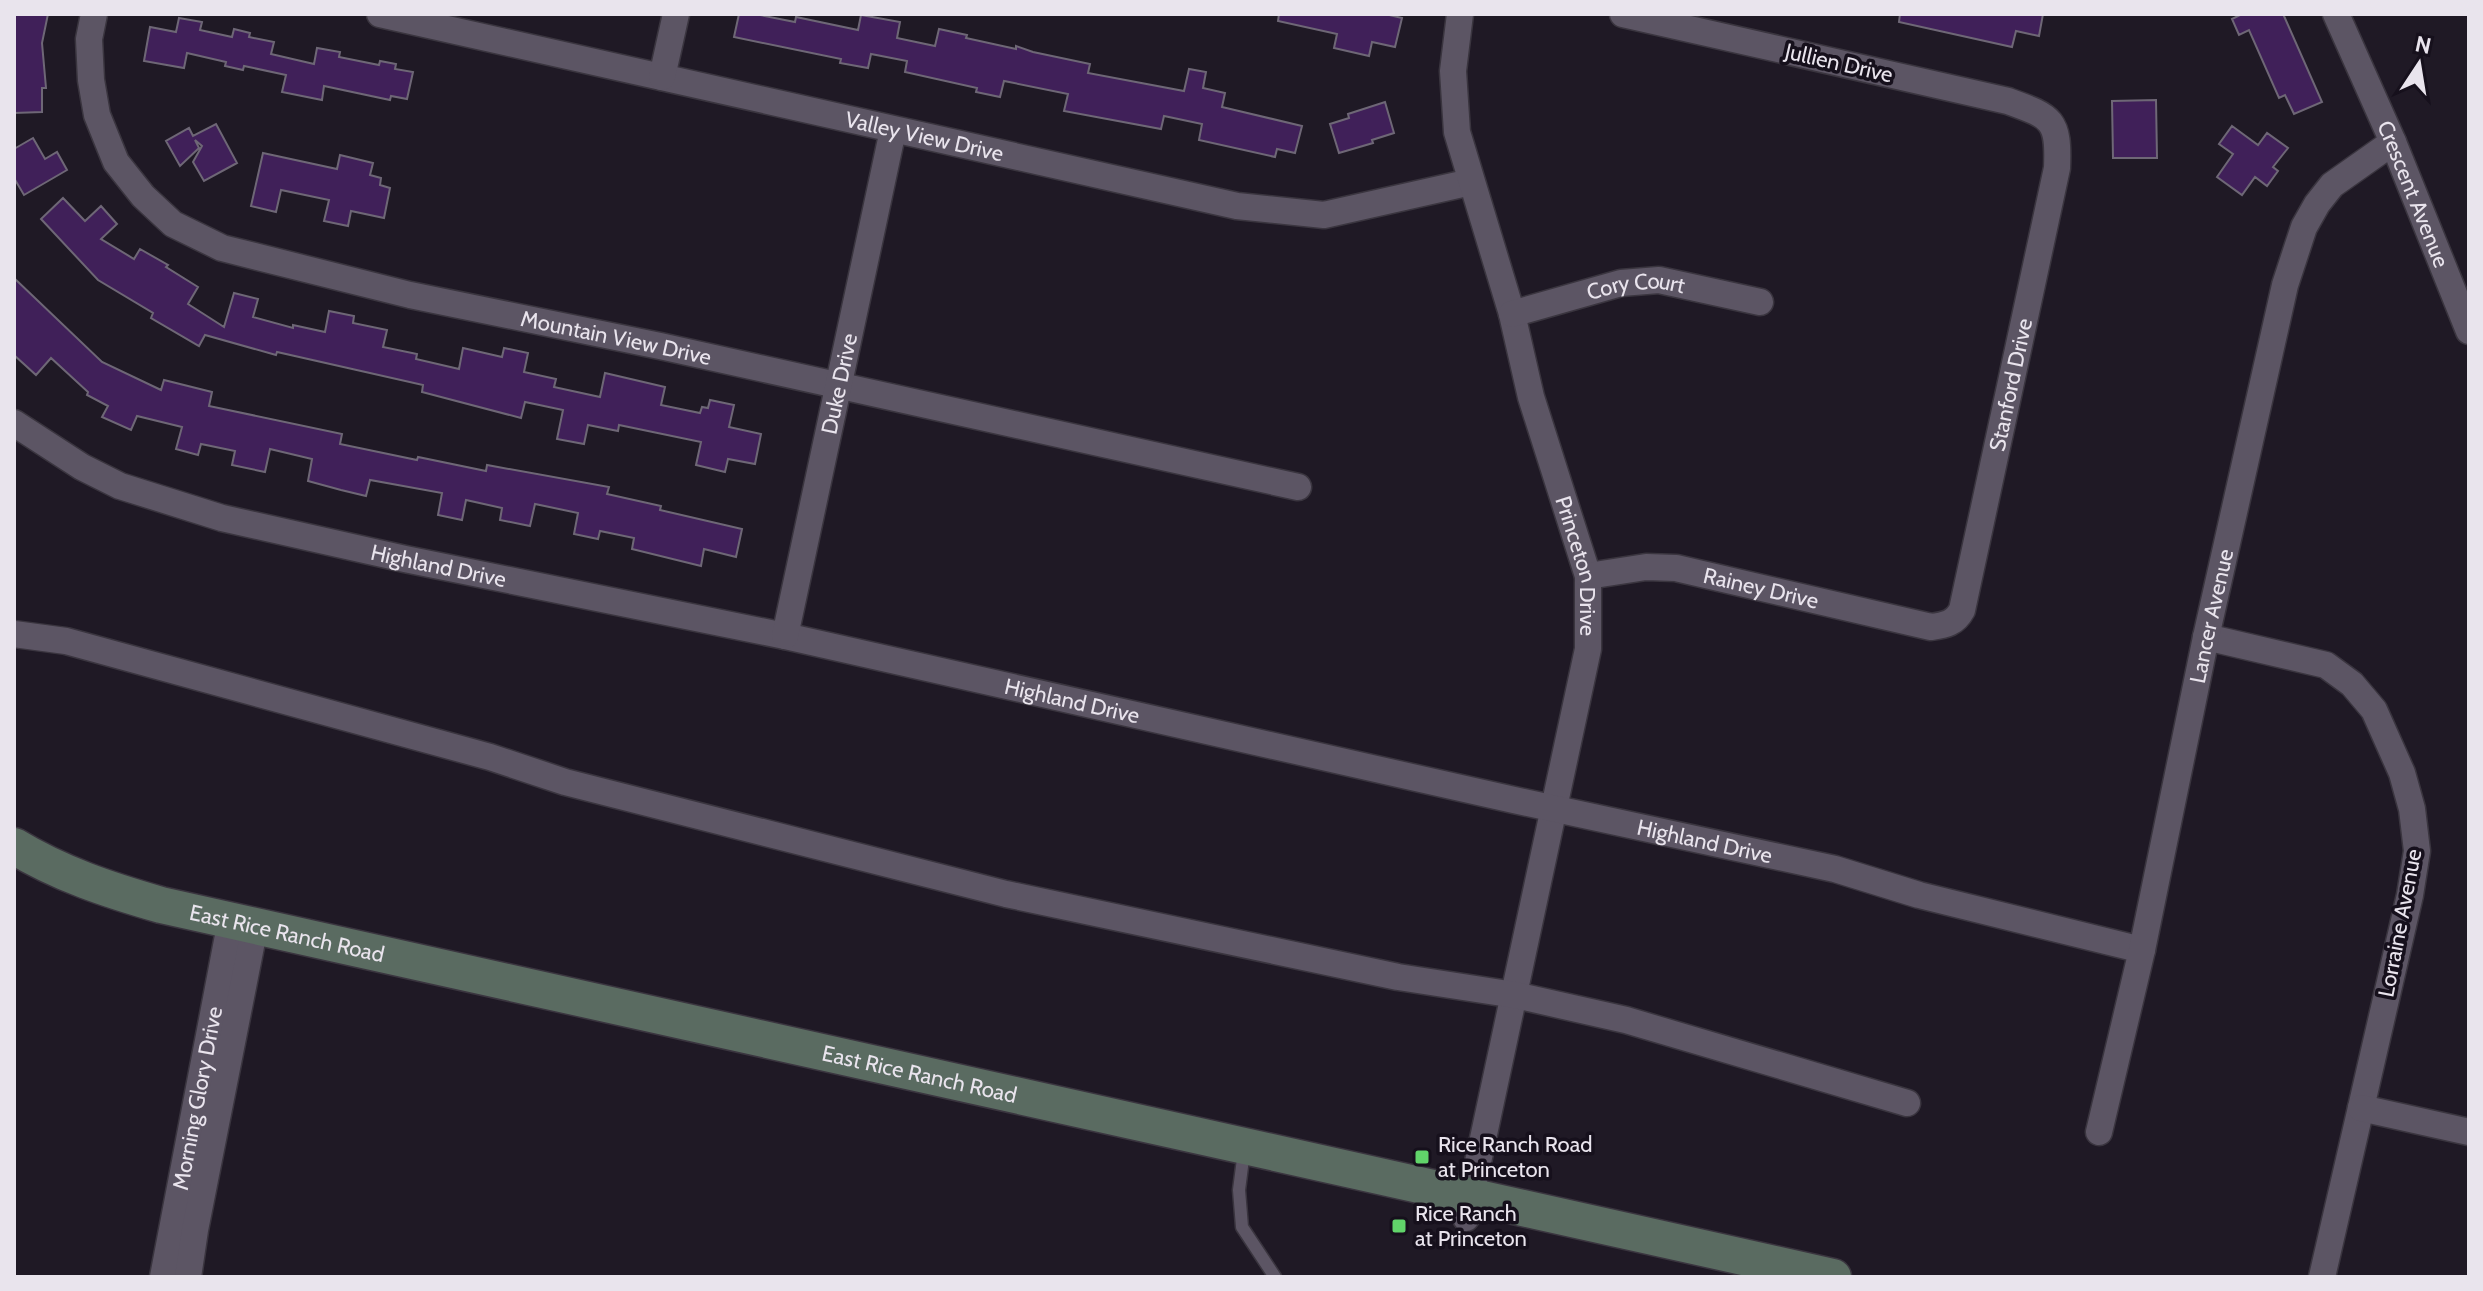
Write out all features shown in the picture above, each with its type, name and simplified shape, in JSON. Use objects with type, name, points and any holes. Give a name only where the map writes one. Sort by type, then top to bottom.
[{"type":"main road","name":"East Rice Ranch Road","points":[[14,846],[64,873],[242,931],[790,1060],[1468,1208],[1833,1277]]},
{"type":"main road","name":"East Rice Ranch Road","points":[[14,863],[57,886],[103,904],[157,920],[242,931]]},
{"type":"main road","name":"East Rice Ranch Road","points":[[1468,1208],[1732,1277]]},
{"type":"street","name":"Mountain View Drive","points":[[94,14],[89,39],[91,80],[97,115],[116,162],[173,224],[222,248],[410,295],[660,346],[1298,487]]},
{"type":"street","name":"Valley View Drive","points":[[380,14],[1237,206],[1324,215],[1471,182]]},
{"type":"street","points":[[662,77],[676,14]]},
{"type":"street","name":"Princeton Drive","points":[[1460,14],[1453,71],[1457,132],[1512,314],[1531,397],[1588,576],[1588,649],[1468,1208]]},
{"type":"street","name":"Jullien Drive","points":[[1623,14],[2008,101],[2042,114],[2051,122]]},
{"type":"street","name":"Crescent Avenue","points":[[2336,14],[2393,142],[2469,331]]},
{"type":"street","name":"Stanford Drive","points":[[1931,627],[1946,625],[1957,619],[1962,610],[2057,168],[2058,142],[2051,122]]},
{"type":"street","name":"Duke Drive","points":[[785,636],[893,130]]},
{"type":"street","name":"Lancer Avenue","points":[[2099,1132],[2142,950],[2206,637],[2285,285],[2304,227],[2317,204],[2332,185],[2393,142]]},
{"type":"street","name":"Cory Court","points":[[1512,314],[1621,283],[1659,280],[1760,302]]},
{"type":"street","name":"Highland Drive","points":[[14,423],[82,467],[120,486],[222,518],[405,559],[785,636],[1835,869],[1919,895],[2142,950]]},
{"type":"street","name":"Rainey Drive","points":[[1588,576],[1646,567],[1676,568],[1931,627]]},
{"type":"street","points":[[14,634],[66,641],[490,757],[565,782],[1006,894],[1398,977],[1515,995],[1626,1020],[1907,1103]]},
{"type":"street","name":"Lorraine Avenue","points":[[2206,637],[2326,665],[2352,684],[2374,710],[2402,773],[2412,809],[2417,851],[2410,895],[2322,1277]]},
{"type":"street","name":"Morning Glory Drive","points":[[163,1277],[242,931]]},
{"type":"street","name":"Morning Glory Drive","points":[[188,1277],[242,931]]},
{"type":"street","points":[[2361,1108],[2469,1132]]},
{"type":"lane","points":[[1243,1158],[1242,1227],[1275,1277]]},
{"type":"building","points":[[14,14],[48,14],[42,43],[46,88],[42,88],[42,112],[14,113]]},
{"type":"building","points":[[739,14],[795,22],[796,17],[858,30],[861,15],[900,22],[897,38],[935,46],[939,29],[967,35],[966,38],[1016,49],[1016,46],[1090,64],[1088,73],[1184,91],[1189,69],[1206,72],[1203,88],[1225,93],[1222,107],[1302,126],[1295,153],[1277,149],[1275,157],[1199,140],[1202,124],[1164,116],[1161,129],[1064,111],[1068,94],[1004,81],[1000,97],[976,92],[977,88],[905,72],[907,61],[871,54],[868,68],[840,63],[841,59],[734,37]]},
{"type":"building","points":[[1279,14],[1385,14],[1402,18],[1395,47],[1372,42],[1369,56],[1334,48],[1337,34],[1278,21]]},
{"type":"building","points":[[1900,14],[2043,14],[2039,36],[2016,31],[2012,47],[1899,22]]},
{"type":"building","points":[[2242,14],[2287,14],[2284,16],[2322,102],[2294,114],[2285,95],[2279,98],[2249,30],[2239,35],[2232,19]]},
{"type":"building","points":[[179,18],[202,22],[200,30],[232,37],[234,29],[250,33],[249,37],[274,42],[271,54],[314,64],[317,48],[340,52],[339,57],[379,65],[380,61],[396,64],[395,69],[413,72],[407,99],[391,96],[390,100],[324,86],[322,100],[282,92],[286,75],[244,66],[243,70],[225,66],[226,62],[187,53],[184,68],[144,61],[150,27],[176,32]]},
{"type":"building","points":[[2156,100],[2157,158],[2113,158],[2112,101]]},
{"type":"building","points":[[1385,102],[1394,133],[1339,153],[1330,124],[1349,118],[1348,114]]},
{"type":"building","points":[[216,124],[237,163],[204,181],[193,162],[202,146],[195,140],[199,148],[180,166],[166,141],[189,128],[193,136]]},
{"type":"building","points":[[2232,126],[2258,145],[2267,133],[2288,148],[2273,167],[2278,171],[2267,186],[2255,177],[2242,195],[2217,177],[2233,154],[2219,144]]},
{"type":"building","points":[[33,138],[45,159],[57,152],[67,170],[24,195],[14,178],[14,149]]},
{"type":"building","points":[[263,153],[337,169],[340,155],[373,163],[370,175],[381,178],[380,185],[390,188],[384,218],[351,211],[348,226],[324,221],[329,200],[281,190],[276,212],[251,206]]},
{"type":"building","points":[[63,198],[85,221],[101,206],[117,224],[101,239],[134,259],[140,249],[168,265],[166,267],[198,287],[188,304],[224,327],[234,293],[258,299],[253,317],[293,328],[293,325],[325,332],[329,311],[354,316],[353,323],[387,330],[383,347],[417,354],[416,359],[459,369],[463,348],[502,357],[504,348],[528,353],[524,372],[556,379],[554,387],[600,397],[605,373],[665,387],[661,405],[700,413],[702,407],[708,408],[710,400],[734,405],[729,427],[761,434],[755,464],[728,459],[725,472],[696,465],[701,442],[619,425],[618,431],[588,425],[584,444],[557,439],[563,410],[525,402],[521,418],[422,392],[423,385],[277,352],[276,355],[205,335],[199,346],[151,318],[153,313],[98,280],[41,219]]},
{"type":"building","points":[[14,278],[102,362],[161,390],[164,380],[212,392],[209,406],[342,434],[340,444],[417,460],[418,457],[486,471],[487,465],[609,487],[607,494],[742,529],[736,557],[704,549],[701,566],[632,549],[634,538],[600,531],[598,539],[574,534],[578,513],[535,504],[530,526],[500,520],[502,508],[466,500],[462,520],[438,515],[442,493],[370,480],[366,496],[341,490],[308,481],[312,459],[270,449],[265,472],[232,465],[235,451],[201,444],[198,455],[176,449],[182,427],[137,416],[131,430],[102,417],[108,406],[87,395],[88,392],[51,358],[36,375],[14,355]]},
{"type":"place","name":"Rice Ranch Road at Princeton","points":[[1422,1157]]},
{"type":"place","name":"Rice Ranch at Princeton","points":[[1399,1226]]}]
